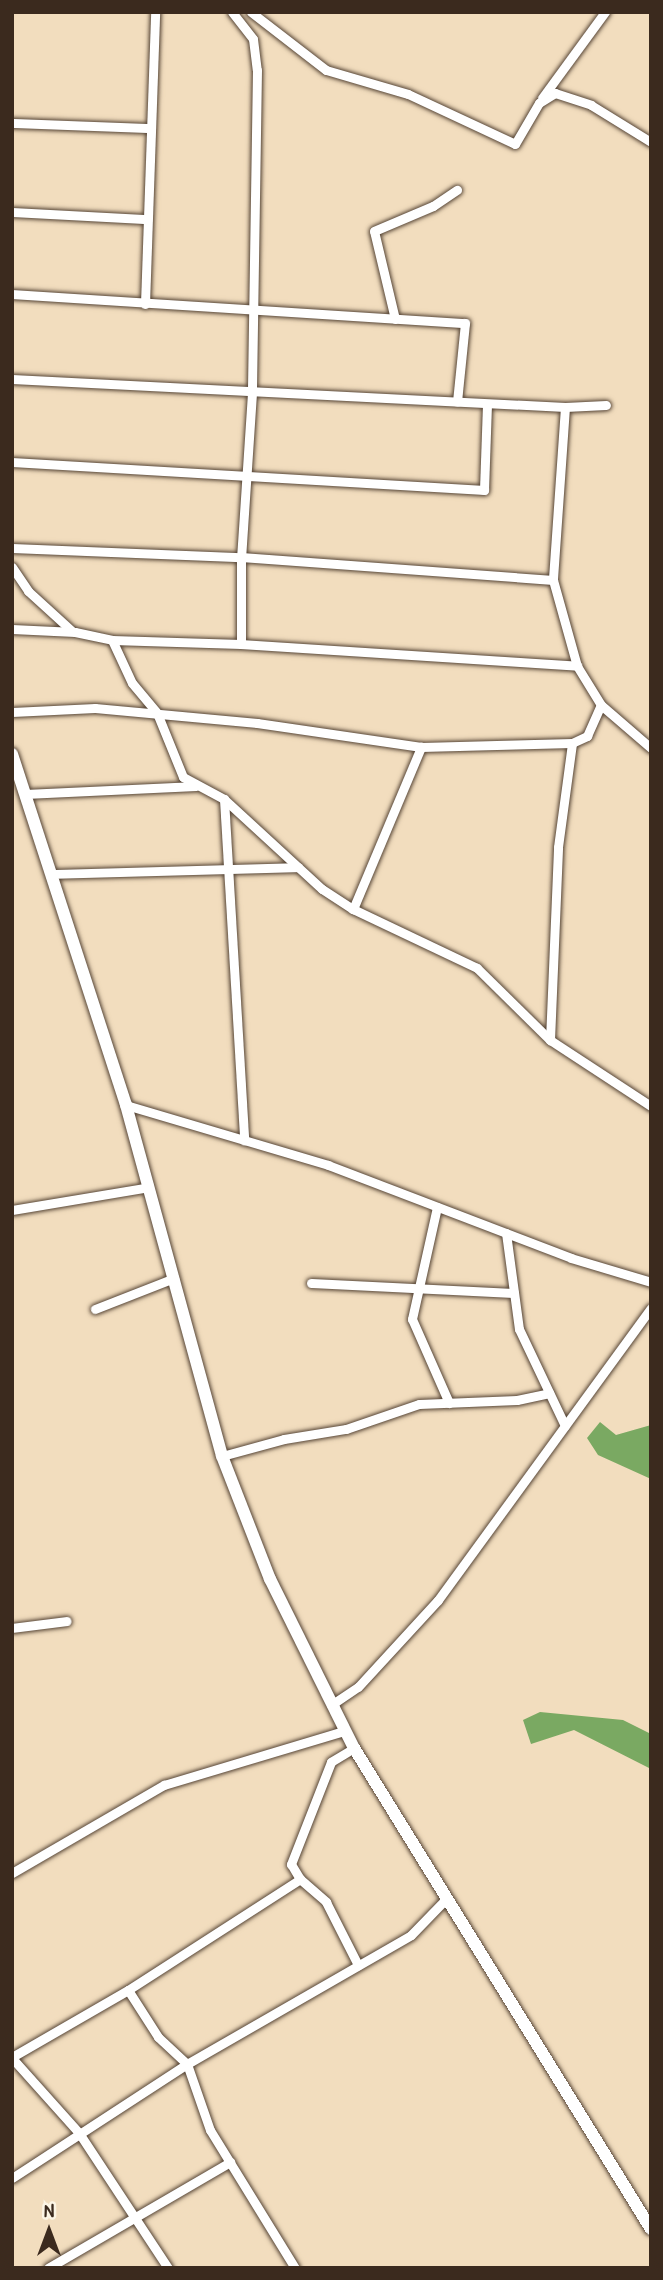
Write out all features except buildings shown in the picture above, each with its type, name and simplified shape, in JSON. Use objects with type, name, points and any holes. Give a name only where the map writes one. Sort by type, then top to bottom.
[{"type":"street","points":[[145,303],[144,219],[155,12]]},
{"type":"street","points":[[232,12],[253,39],[257,70],[252,393],[241,557],[241,643]]},
{"type":"street","points":[[251,12],[326,70],[408,94],[515,144],[539,103],[605,12]]},
{"type":"street","points":[[539,103],[555,93],[591,105],[651,142]]},
{"type":"street","points":[[12,123],[149,128]]},
{"type":"street","points":[[395,319],[374,232],[433,206],[457,190]]},
{"type":"street","points":[[12,212],[144,219]]},
{"type":"street","points":[[12,294],[465,323],[457,402]]},
{"type":"street","points":[[12,379],[487,404],[565,407],[606,405]]},
{"type":"street","points":[[12,462],[484,490],[487,404]]},
{"type":"street","points":[[565,407],[553,580],[577,666],[601,705],[651,748]]},
{"type":"street","points":[[12,548],[241,557],[553,580]]},
{"type":"street","points":[[12,567],[28,591],[63,626],[75,632]]},
{"type":"street","points":[[12,629],[75,632],[111,640],[241,643],[577,666]]},
{"type":"street","points":[[111,640],[132,683],[157,713],[183,778],[224,799],[299,867],[353,909],[477,968],[550,1040],[651,1106]]},
{"type":"street","points":[[12,712],[95,708],[157,713],[421,747],[572,743],[587,736],[601,705]]},
{"type":"street","points":[[550,1040],[558,847],[572,743]]},
{"type":"street","points":[[353,909],[421,747]]},
{"type":"street","points":[[12,754],[126,1105],[222,1456],[270,1579],[344,1731],[651,2229]]},
{"type":"street","points":[[25,794],[198,786]]},
{"type":"street","points":[[224,799],[244,1140]]},
{"type":"street","points":[[51,874],[299,867]]},
{"type":"street","points":[[126,1105],[328,1165],[506,1233],[651,1282]]},
{"type":"street","points":[[12,1210],[149,1187]]},
{"type":"street","points":[[437,1207],[412,1319],[449,1403]]},
{"type":"street","points":[[506,1233],[519,1329],[565,1426]]},
{"type":"street","points":[[95,1310],[174,1278]]},
{"type":"street","points":[[311,1283],[514,1293]]},
{"type":"street","points":[[331,1705],[358,1687],[438,1600],[651,1308]]},
{"type":"street","points":[[222,1456],[284,1438],[345,1429],[419,1404],[517,1400],[549,1393]]},
{"type":"street","points":[[12,1628],[67,1621]]},
{"type":"street","points":[[12,1873],[164,1785],[344,1731]]},
{"type":"street","points":[[354,1748],[331,1762],[291,1864],[300,1880],[326,1902],[358,1965]]},
{"type":"street","points":[[168,2268],[79,2133],[12,2057],[128,1990],[300,1880]]},
{"type":"street","points":[[12,2178],[187,2064],[411,1934],[447,1898]]},
{"type":"street","points":[[128,1990],[158,2037],[187,2064],[210,2130],[295,2268]]},
{"type":"street","points":[[48,2268],[230,2162]]},
{"type":"green space","points":[[600,1422],[616,1435],[651,1425],[651,1479],[598,1455],[587,1438]]},
{"type":"green space","points":[[540,1712],[623,1720],[651,1734],[651,1769],[574,1730],[531,1744],[523,1720]]}]
